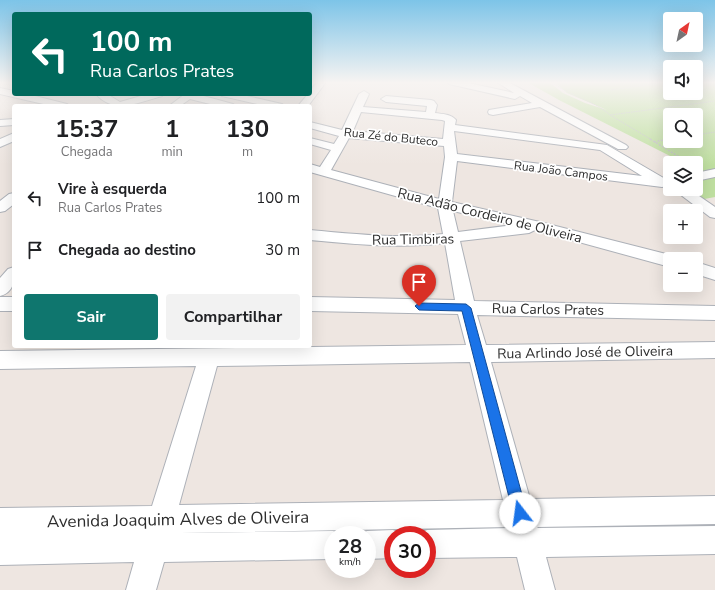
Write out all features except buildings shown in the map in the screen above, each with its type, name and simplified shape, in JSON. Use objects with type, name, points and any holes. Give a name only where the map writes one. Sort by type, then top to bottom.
[{"type":"street","points":[[316,170],[337,148],[346,134],[358,110]]},
{"type":"street","points":[[363,110],[444,117],[450,124],[450,150],[445,205],[466,308],[540,590]]},
{"type":"street","points":[[430,116],[431,110]]},
{"type":"street","points":[[493,112],[504,110]]},
{"type":"street","points":[[551,110],[600,134],[661,171],[663,175]]},
{"type":"street","points":[[338,119],[351,122]]},
{"type":"street","points":[[0,123],[12,122]]},
{"type":"street","points":[[450,124],[604,147],[663,180]]},
{"type":"street","name":"Rua Zé do Buteco","points":[[312,126],[346,134],[450,150]]},
{"type":"street","points":[[0,144],[12,137]]},
{"type":"street","points":[[312,142],[337,148]]},
{"type":"street","name":"Rua João Campos","points":[[450,150],[663,181]]},
{"type":"street","name":"Rua Adão Cordeiro de Oliveira","points":[[316,170],[445,205],[663,258]]},
{"type":"street","points":[[703,176],[715,173]]},
{"type":"street","points":[[690,196],[715,214]]},
{"type":"street","points":[[0,208],[10,198]]},
{"type":"street","name":"Rua Timbiras","points":[[312,235],[370,240],[423,242],[540,227]]},
{"type":"street","points":[[703,270],[715,274]]},
{"type":"street","points":[[0,290],[12,275]]},
{"type":"street","points":[[0,304],[12,304]]},
{"type":"street","name":"Rua Carlos Prates","points":[[312,304],[715,313]]},
{"type":"street","name":"Rua Arlindo José de Oliveira","points":[[0,360],[715,350]]},
{"type":"street","points":[[141,590],[209,357]]},
{"type":"street","name":"Avenida Joaquim Alves de Oliveira","points":[[0,522],[715,510]]},
{"type":"street","points":[[436,544],[715,540]]},
{"type":"street","name":"Avenida Joaquim Alves de Oliveira","points":[[0,550],[324,545]]},
{"type":"path","points":[[604,110],[610,115],[677,156]]},
{"type":"path","points":[[610,115],[651,110]]},
{"type":"path","points":[[703,134],[715,132]]},
{"type":"path","points":[[653,142],[663,140]]},
{"type":"green space","points":[[578,110],[663,110],[663,148],[703,148],[703,110],[715,110],[715,197],[699,200],[694,196],[703,196],[703,156],[670,156]]},
{"type":"route","points":[[419,306],[466,308],[520,513]]}]
